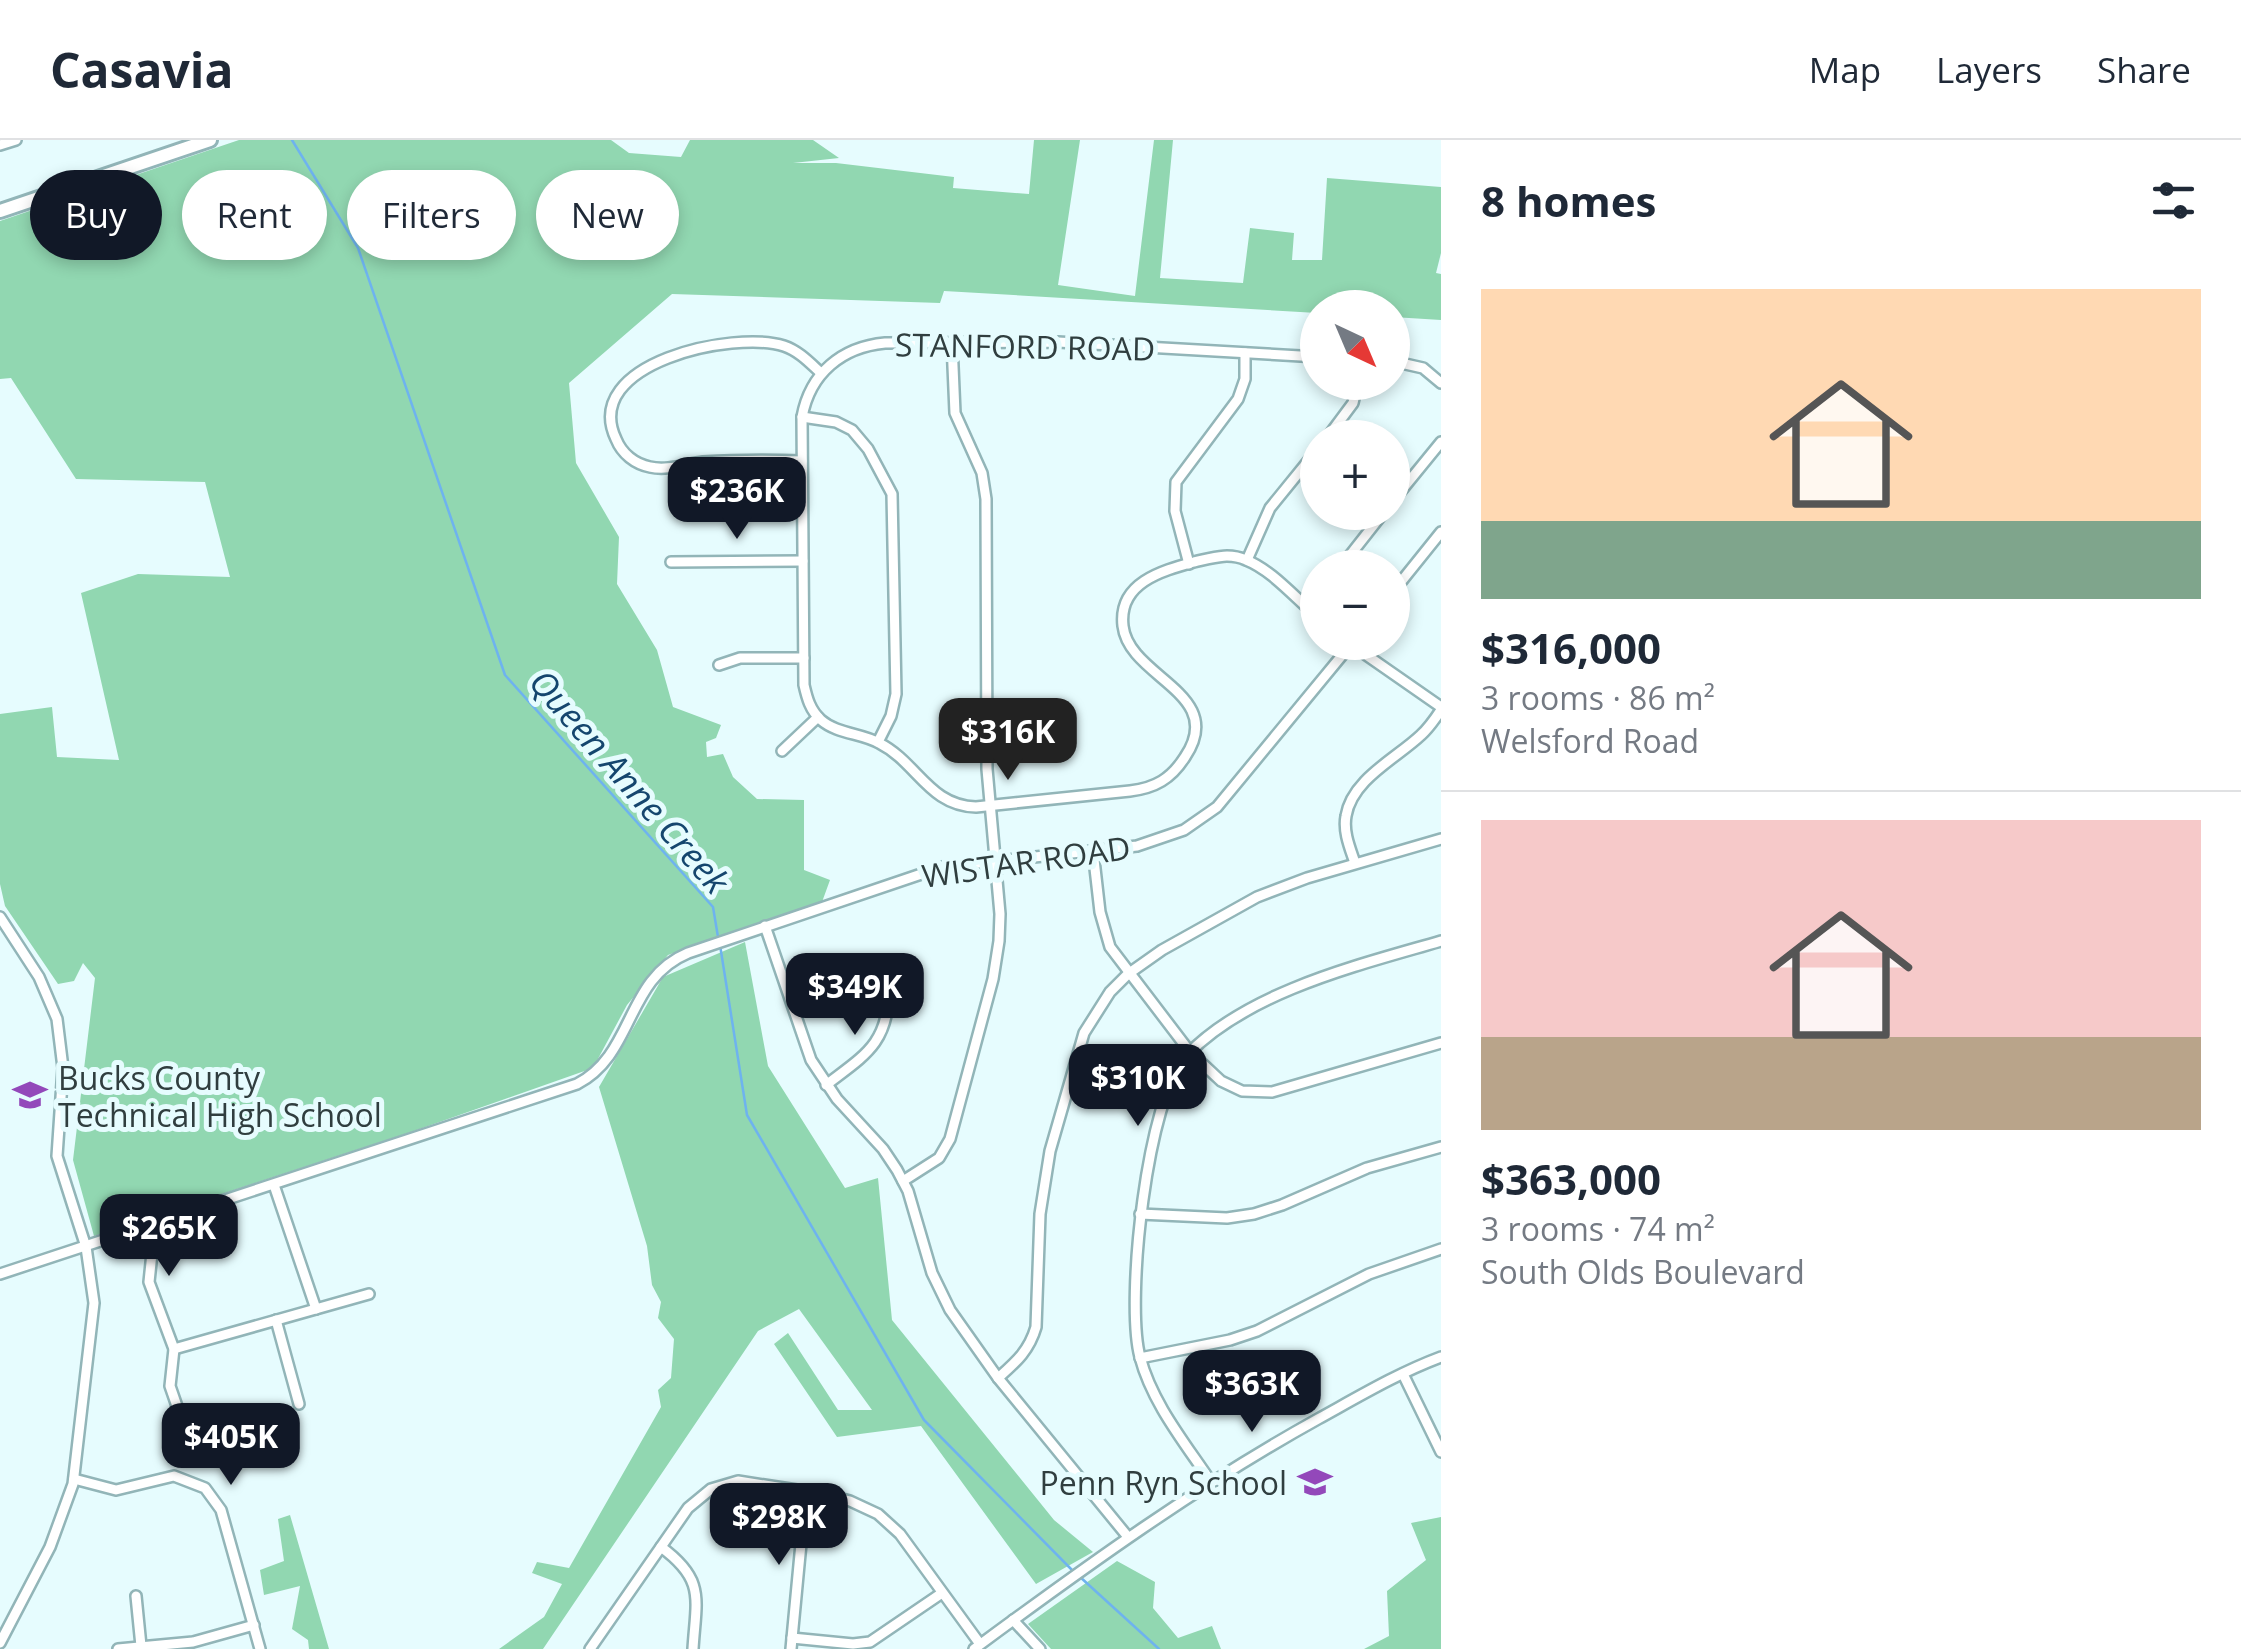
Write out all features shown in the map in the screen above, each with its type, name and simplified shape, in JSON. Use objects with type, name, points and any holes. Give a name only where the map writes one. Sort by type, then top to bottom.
[{"type":"main road","points":[[0,212],[208,140]]},
{"type":"street","points":[[0,145],[16,140]]},
{"type":"street","points":[[903,1180],[939,1158],[950,1139],[998,952],[1000,914],[987,768],[986,500],[982,473],[956,413],[952,342]]},
{"type":"street","name":"STANFORD ROAD","points":[[821,372],[847,353],[871,344],[1058,342],[1300,356]]},
{"type":"street","points":[[802,461],[649,467],[619,446],[611,410],[630,378],[702,347],[776,344],[794,350],[821,372],[802,418],[807,698],[818,718],[840,731],[878,742],[946,801],[969,807],[1147,789],[1171,776],[1184,760],[1195,730],[1192,710],[1180,693],[1133,652],[1126,640],[1122,621],[1126,603],[1140,582],[1156,574],[1227,556],[1246,560],[1300,602]]},
{"type":"street","points":[[1190,564],[1175,511],[1176,482],[1242,393],[1245,353]]},
{"type":"street","points":[[1410,365],[1423,368],[1441,383]]},
{"type":"street","points":[[802,418],[836,422],[852,430],[868,448],[894,500],[896,694],[892,716],[878,742]]},
{"type":"street","points":[[1410,480],[1441,442]]},
{"type":"street","points":[[1246,560],[1270,508],[1300,471]]},
{"type":"street","points":[[1354,550],[1370,530]]},
{"type":"street","points":[[1410,571],[1441,532]]},
{"type":"street","points":[[671,562],[803,560]]},
{"type":"street","points":[[719,665],[740,658],[804,658]]},
{"type":"street","name":"WISTAR ROAD","points":[[0,1274],[586,1079],[611,1054],[644,989],[657,973],[676,958],[708,946],[922,873],[1156,842],[1208,816],[1337,660]]},
{"type":"street","points":[[1355,863],[1345,830],[1348,809],[1376,771],[1421,735],[1441,709],[1374,660]]},
{"type":"street","points":[[782,751],[818,718]]},
{"type":"street","points":[[998,1378],[1027,1350],[1036,1327],[1043,1185],[1077,1052],[1098,1006],[1128,974],[1183,936],[1257,897],[1441,839]]},
{"type":"street","points":[[1093,851],[1102,927],[1110,948],[1190,1052],[1222,1081],[1242,1090],[1265,1093],[1441,1044]]},
{"type":"street","points":[[0,917],[39,976],[57,1019],[63,1068],[57,1156],[86,1246],[94,1303],[74,1480],[50,1546],[0,1643]]},
{"type":"street","points":[[765,926],[804,1044],[826,1085],[883,1149],[903,1180],[944,1300],[998,1378],[1128,1537]]},
{"type":"street","points":[[1211,1482],[1151,1388],[1140,1358],[1136,1330],[1140,1214],[1146,1176],[1177,1069],[1190,1052],[1252,1010],[1312,980],[1441,941]]},
{"type":"street","points":[[826,1085],[880,1038],[889,990]]},
{"type":"street","points":[[1140,1214],[1227,1218],[1254,1214],[1282,1206],[1366,1168],[1441,1146]]},
{"type":"street","points":[[274,1185],[316,1309]]},
{"type":"street","points":[[154,1224],[149,1282],[174,1349],[170,1386],[178,1412]]},
{"type":"street","points":[[1140,1358],[1256,1332],[1368,1274],[1441,1249]]},
{"type":"street","points":[[174,1349],[369,1294]]},
{"type":"street","points":[[276,1320],[299,1404]]},
{"type":"street","points":[[590,1649],[696,1499],[727,1483],[752,1482],[850,1501],[890,1523],[977,1647],[1211,1482],[1403,1374],[1441,1357]]},
{"type":"street","points":[[1403,1374],[1441,1452]]},
{"type":"street","points":[[74,1480],[116,1490],[174,1476],[205,1488],[222,1510],[260,1649]]},
{"type":"street","points":[[806,1490],[791,1644],[870,1642],[942,1593]]},
{"type":"street","points":[[661,1547],[685,1566],[695,1585],[693,1649]]},
{"type":"street","points":[[136,1596],[141,1646]]},
{"type":"street","points":[[1014,1620],[1040,1649]]},
{"type":"street","points":[[118,1649],[193,1642],[254,1625]]},
{"type":"green space","points":[[239,140],[611,140],[629,153],[681,157],[690,140],[813,140],[839,158],[793,163],[836,163],[954,177],[953,188],[1029,194],[1034,140],[1080,140],[1058,285],[1135,296],[1154,140],[1173,140],[1160,278],[1243,283],[1250,228],[1294,233],[1292,260],[1322,260],[1327,178],[1441,187],[1441,253],[1436,273],[1441,274],[1441,320],[1410,318],[1410,290],[1300,290],[1300,312],[944,291],[940,303],[672,294],[569,383],[576,463],[619,537],[617,584],[657,650],[673,707],[721,725],[716,738],[706,742],[707,757],[723,754],[733,777],[757,799],[804,800],[804,870],[830,880],[822,902],[668,955],[627,1005],[593,1068],[94,1236],[73,1160],[95,978],[83,963],[74,981],[58,984],[5,906],[0,884],[0,714],[52,707],[57,757],[119,760],[81,593],[138,574],[230,577],[205,482],[76,479],[11,378],[0,379],[0,221],[30,211],[30,260],[162,260],[162,170],[150,170]]},
{"type":"green space","points":[[745,942],[768,1066],[845,1188],[878,1178],[892,1320],[1054,1520],[1093,1552],[1036,1584],[921,1426],[837,1437],[774,1344],[788,1333],[838,1410],[872,1410],[799,1309],[758,1331],[543,1649],[499,1649],[544,1617],[562,1584],[532,1573],[537,1562],[569,1568],[661,1407],[658,1390],[671,1378],[674,1339],[658,1318],[661,1302],[652,1285],[647,1246],[599,1087],[663,977]]},
{"type":"green space","points":[[290,1515],[329,1649],[309,1649],[308,1640],[292,1629],[300,1586],[264,1595],[260,1570],[284,1561],[278,1519]]},
{"type":"green space","points":[[1441,1517],[1441,1649],[1364,1649],[1389,1636],[1387,1591],[1426,1560],[1411,1523]]},
{"type":"green space","points":[[1117,1561],[1155,1582],[1153,1608],[1178,1638],[1212,1626],[1221,1649],[1051,1649],[1028,1624]]},
{"type":"waterway","name":"Queen Anne Creek","points":[[292,140],[358,248],[505,675],[713,907],[718,937]]},
{"type":"waterway","name":"Queen Anne Creek","points":[[720,945],[747,1115],[924,1420],[1073,1571]]},
{"type":"waterway","name":"Queen Anne Creek","points":[[1079,1576],[1159,1649]]},
{"type":"place","name":"Bucks County Technical High School","points":[[30,1095]]},
{"type":"place","name":"Penn Ryn School","points":[[1315,1482]]}]
